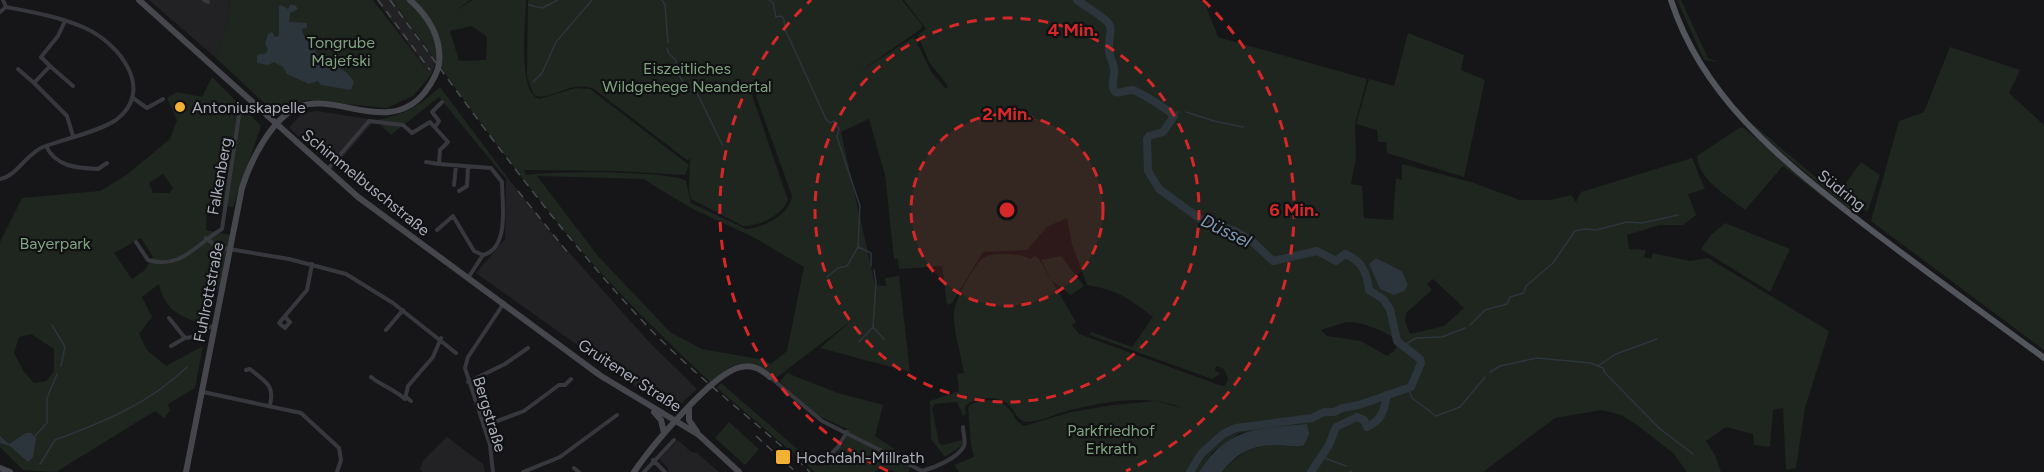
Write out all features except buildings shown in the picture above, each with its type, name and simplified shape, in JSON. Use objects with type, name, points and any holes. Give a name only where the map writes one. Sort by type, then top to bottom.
[{"type":"main road","name":"Schimmelbuschstraße","points":[[139,0],[326,170],[384,216],[504,303]]},
{"type":"main road","name":"Fuhlrottstraße","points":[[186,472],[243,188],[251,161],[277,126],[292,111],[305,105],[393,112],[423,95],[438,69],[439,50],[430,21],[410,0]]},
{"type":"main road","name":"Südring","points":[[1671,0],[1697,60],[1744,124],[1792,168],[1866,226],[2044,358]]},
{"type":"main road","name":"Gruitener Straße","points":[[504,303],[601,376],[699,435],[739,472]]},
{"type":"main road","points":[[634,472],[675,421],[735,368],[757,368],[770,377]]},
{"type":"main road","points":[[651,408],[661,420],[664,433]]},
{"type":"main road","points":[[689,408],[689,420],[699,435]]},
{"type":"main road","points":[[0,468],[10,472]]},
{"type":"street","points":[[3,0],[6,7]]},
{"type":"street","points":[[0,12],[6,7]]},
{"type":"street","points":[[0,179],[8,176],[33,152],[113,122],[133,98],[132,75],[120,56],[94,32],[65,21],[6,7]]},
{"type":"street","points":[[65,21],[58,36],[41,57],[74,86]]},
{"type":"street","points":[[34,83],[50,66]]},
{"type":"street","points":[[18,69],[67,116],[73,136]]},
{"type":"street","points":[[133,98],[147,108],[163,99]]},
{"type":"street","points":[[435,127],[439,121],[432,112],[442,102]]},
{"type":"street","name":"Falkenberg","points":[[136,242],[148,260],[168,264],[184,259],[206,238],[222,229],[240,109]]},
{"type":"street","points":[[326,170],[369,121],[403,125],[412,134],[430,122],[448,142],[440,150],[439,164]]},
{"type":"street","points":[[46,146],[53,157],[67,165],[98,169],[107,163]]},
{"type":"street","points":[[426,162],[491,168],[502,182],[501,238],[489,253],[483,255],[468,278]]},
{"type":"street","points":[[454,185],[456,165]]},
{"type":"street","points":[[459,190],[467,186],[468,166]]},
{"type":"street","points":[[437,230],[453,216],[474,251],[483,255]]},
{"type":"street","name":"Falkenberg","points":[[206,238],[217,247],[312,264],[350,276],[403,310],[441,338],[456,353]]},
{"type":"street","points":[[285,317],[307,290],[312,264]]},
{"type":"street","name":"Bergstraße","points":[[493,472],[490,445],[465,368],[468,357],[504,303]]},
{"type":"street","points":[[386,330],[403,310]]},
{"type":"street","points":[[169,318],[185,338]]},
{"type":"street","points":[[171,346],[185,338],[200,336],[209,327],[216,326]]},
{"type":"street","points":[[406,397],[408,386],[433,357],[441,338]]},
{"type":"street","points":[[468,382],[505,364],[528,348]]},
{"type":"street","points":[[246,370],[250,369],[271,388],[270,405]]},
{"type":"street","points":[[371,377],[381,385],[390,386],[405,399],[406,397],[411,401]]},
{"type":"street","points":[[770,377],[822,421],[847,432],[915,470],[924,471],[960,451],[965,445],[963,427]]},
{"type":"street","points":[[484,426],[524,411],[571,379]]},
{"type":"street","points":[[203,392],[298,412],[336,444],[341,454],[337,472]]},
{"type":"street","points":[[523,472],[560,457],[617,415]]},
{"type":"street","points":[[818,458],[825,460],[829,458],[847,432]]},
{"type":"street","points":[[644,472],[674,440]]},
{"type":"street","points":[[653,460],[665,472]]},
{"type":"street","points":[[574,468],[579,472]]},
{"type":"shaded area","points":[[149,0],[230,0],[228,22],[216,58]]},
{"type":"shaded area","points":[[376,0],[393,0],[436,61],[431,75]]},
{"type":"shaded area","points":[[290,5],[295,5],[298,9],[290,13],[289,22],[307,23],[307,28],[302,29],[303,34],[316,52],[319,61],[344,70],[354,82],[351,90],[321,85],[318,81],[309,84],[287,74],[283,67],[274,62],[268,65],[257,63],[257,55],[266,53],[268,49],[265,44],[268,34],[272,32],[275,37],[279,36],[279,6],[288,9]]},
{"type":"shaded area","points":[[317,111],[375,120],[334,167],[289,128],[302,113]]},
{"type":"shaded area","points":[[508,178],[549,230],[650,343],[697,389],[675,409],[639,389],[476,273],[505,239],[506,179]]},
{"type":"shaded area","points":[[1376,258],[1402,271],[1408,285],[1404,291],[1394,295],[1380,289],[1369,264]]},
{"type":"shaded area","points":[[1307,424],[1309,434],[1304,445],[1262,446],[1240,454],[1222,472],[1199,472],[1210,457],[1233,438],[1259,429]]},
{"type":"shaded area","points":[[26,433],[31,433],[36,438],[33,457],[28,462],[10,446],[0,443],[0,436],[9,444]]},
{"type":"shaded area","points":[[447,437],[483,464],[485,472],[423,472],[420,470],[423,461]]},
{"type":"shaded area","points":[[678,440],[719,472],[668,472],[668,468],[659,459]]},
{"type":"green space","name":"Tongrube Majefski","points":[[230,0],[373,0],[431,75],[413,96],[387,108],[308,100],[293,104],[277,115],[216,58],[228,22]]},
{"type":"green space","points":[[393,0],[470,0],[457,10],[473,0],[526,0],[524,55],[525,70],[528,84],[532,94],[539,99],[576,88],[590,89],[689,165],[685,175],[618,171],[524,170],[526,175],[608,172],[676,177],[686,181],[691,203],[746,229],[761,226],[775,219],[786,209],[792,196],[756,96],[758,90],[768,89],[768,87],[757,87],[752,95],[788,200],[776,215],[756,224],[743,226],[691,199],[690,159],[687,160],[594,89],[577,86],[547,96],[534,95],[527,77],[528,0],[902,0],[922,25],[921,29],[859,72],[914,37],[932,73],[946,89],[948,86],[929,62],[918,35],[926,29],[904,0],[1200,0],[1206,6],[1218,37],[1367,79],[1355,124],[1356,158],[1351,184],[1362,186],[1364,218],[1393,220],[1396,178],[1402,180],[1402,164],[1471,182],[1520,200],[1550,200],[1571,195],[1576,202],[1581,192],[1692,158],[1705,189],[1688,194],[1696,215],[1683,225],[1660,225],[1627,235],[1629,249],[1646,250],[1644,257],[1651,259],[1653,253],[1690,261],[1708,258],[1829,331],[1805,408],[1796,468],[1786,470],[1783,408],[1773,410],[1770,447],[1754,445],[1753,434],[1726,427],[1706,441],[1715,455],[1721,472],[1687,472],[1673,453],[1637,425],[1621,415],[1602,410],[1555,418],[1483,472],[1222,472],[1238,457],[1255,448],[1275,445],[1296,447],[1284,426],[1240,433],[1213,452],[1199,472],[959,472],[954,465],[974,457],[968,407],[977,402],[999,402],[1024,426],[1071,412],[1156,401],[1129,400],[1101,404],[1025,422],[1009,405],[999,399],[987,398],[970,403],[965,406],[966,414],[963,416],[957,402],[935,404],[932,408],[939,443],[942,445],[963,440],[961,446],[945,457],[931,439],[930,401],[959,391],[957,374],[964,373],[955,328],[955,308],[969,276],[986,256],[1006,254],[1020,255],[1030,259],[1035,256],[1039,259],[1076,322],[1072,325],[1079,334],[1222,386],[1225,386],[1228,379],[1224,369],[1216,366],[1215,370],[1220,374],[1212,379],[1090,335],[1091,332],[1132,347],[1153,317],[1122,296],[1107,289],[1087,285],[1072,245],[1067,218],[1047,227],[1027,250],[983,252],[952,303],[947,305],[942,266],[899,269],[898,259],[894,259],[885,175],[869,119],[841,132],[875,285],[886,286],[885,278],[899,276],[910,372],[820,348],[852,320],[776,378],[758,366],[743,363],[727,369],[710,382],[620,293],[564,231],[489,134]],"holes":[[[472,26],[487,37],[486,60],[459,61],[450,31]],[[537,176],[643,179],[691,208],[755,238],[804,267],[787,351],[771,364],[759,359],[702,349],[670,332],[598,256]],[[1376,258],[1402,271],[1373,271],[1370,264]],[[1433,279],[1464,308],[1444,326],[1410,334],[1405,321],[1406,313],[1432,290],[1427,284]],[[1353,322],[1374,328],[1399,342],[1394,351],[1387,356],[1361,341],[1327,336],[1321,330]]]},
{"type":"green space","points":[[1677,0],[1681,0],[1708,58],[1719,62],[1704,60]]},
{"type":"green space","points":[[1408,33],[1464,55],[1461,70],[1485,80],[1464,177],[1387,153],[1386,142],[1378,142],[1377,130],[1356,124],[1369,79],[1394,86]]},
{"type":"green space","points":[[1950,47],[2020,70],[2009,93],[2044,125],[2044,350],[1871,221],[1899,121],[1924,112]]},
{"type":"green space","name":"Bayerpark","points":[[212,77],[261,126],[233,207],[207,204],[206,230],[230,235],[219,289],[209,291],[206,325],[182,316],[170,307],[159,284],[142,297],[152,317],[139,334],[147,350],[166,366],[203,346],[195,388],[168,404],[170,411],[164,418],[155,411],[56,472],[23,470],[0,447],[0,242],[22,198],[100,191],[125,176],[170,139],[177,120],[167,98],[177,92],[202,97]],"holes":[[[163,174],[173,188],[170,193],[153,193],[149,183]],[[141,238],[153,257],[145,270],[132,279],[114,253]],[[31,334],[54,349],[54,371],[46,381],[34,383],[24,372],[14,353],[19,337]]]},
{"type":"green space","points":[[440,87],[508,178],[506,179],[439,97],[391,135],[375,120],[394,116],[410,109]]},
{"type":"green space","points":[[1749,121],[1856,211],[1860,218],[1754,129]]},
{"type":"green space","points":[[1739,128],[1744,128],[1850,218],[1783,166],[1745,210],[1723,193],[1703,173],[1697,156]]},
{"type":"green space","points":[[1861,162],[1880,175],[1868,211],[1855,208],[1838,194]]},
{"type":"green space","points":[[1725,223],[1790,249],[1770,292],[1701,249],[1711,235]]},
{"type":"green space","points":[[1061,256],[1084,286],[1071,295],[1052,281],[1041,260]]},
{"type":"green space","points":[[787,373],[835,392],[883,405],[875,436],[914,462],[908,472],[896,472],[882,467],[874,472],[815,472],[717,388],[721,383],[817,466],[827,465],[845,441],[849,430],[817,415],[780,382]]},
{"type":"green space","points":[[729,422],[759,449],[745,465],[715,438]]},
{"type":"waterway","points":[[529,5],[542,8],[558,0]]},
{"type":"waterway","points":[[533,82],[542,73],[556,42],[592,0]]},
{"type":"waterway","points":[[662,0],[665,5],[668,43]]},
{"type":"waterway","points":[[769,0],[773,3],[776,17],[781,16],[784,19],[785,29],[826,119],[830,123],[834,121],[839,129],[837,137],[860,206],[858,247],[871,253],[871,266]]},
{"type":"waterway","name":"Düssel","points":[[1077,0],[1101,16],[1110,26],[1109,50],[1114,67],[1115,92],[1133,90],[1174,116],[1163,132],[1149,136],[1147,139],[1148,171],[1159,189],[1202,220],[1235,231],[1253,242],[1273,261],[1317,251],[1336,261],[1345,254],[1356,260],[1363,269],[1369,290],[1383,299],[1390,309],[1397,341],[1420,359],[1421,363],[1411,387],[1359,405],[1334,412],[1324,412],[1312,418],[1236,428],[1223,434],[1201,454],[1190,472]]},
{"type":"waterway","points":[[667,48],[669,54],[676,60],[675,69],[685,85]]},
{"type":"waterway","points":[[687,88],[697,93],[723,146]]},
{"type":"waterway","name":"Düssel","points":[[1173,113],[1179,112]]},
{"type":"waterway","points":[[1186,112],[1243,127]]},
{"type":"waterway","points":[[1470,325],[1485,310],[1507,304],[1510,297],[1524,293],[1526,286],[1553,263],[1575,231],[1596,230],[1627,222],[1642,223],[1678,215]]},
{"type":"waterway","points":[[827,277],[838,268],[847,266],[858,247]]},
{"type":"waterway","points":[[874,270],[876,283],[873,327],[884,339]]},
{"type":"waterway","points":[[52,325],[65,347],[61,366]]},
{"type":"waterway","points":[[859,342],[873,327]]},
{"type":"waterway","points":[[1403,346],[1416,338],[1442,337],[1465,328]]},
{"type":"waterway","points":[[1490,372],[1500,366],[1537,358],[1591,363],[1598,366],[1616,354],[1657,339]]},
{"type":"waterway","points":[[1598,366],[1603,368],[1605,373],[1659,428],[1693,454]]},
{"type":"waterway","points":[[40,464],[55,440],[91,426],[142,401],[173,380],[187,367]]},
{"type":"waterway","points":[[35,436],[47,423],[47,398],[57,374]]},
{"type":"waterway","points":[[1408,388],[1412,398],[1436,416],[1460,407],[1485,377]]},
{"type":"waterway","name":"Düssel","points":[[1311,472],[1329,445],[1336,427],[1357,417],[1364,420],[1367,427],[1372,424],[1382,414],[1387,395]]},
{"type":"waterway","points":[[1323,455],[1327,459],[1346,466]]},
{"type":"railway","points":[[378,0],[430,70]]},
{"type":"railway","points":[[390,0],[515,169],[615,291],[670,349],[810,472]]},
{"type":"railway","points":[[518,191],[569,254]]},
{"type":"railway","points":[[756,436],[796,472]]},
{"type":"place","name":"Antoniuskapelle","points":[[180,107]]},
{"type":"place","name":"Hochdahl-Millrath","points":[[783,457]]},
{"type":"park label","name":"Eiszeitliches Wildgehege Neandertal","points":[[687,77]]},
{"type":"park label","name":"Parkfriedhof Erkrath","points":[[1111,439]]}]
